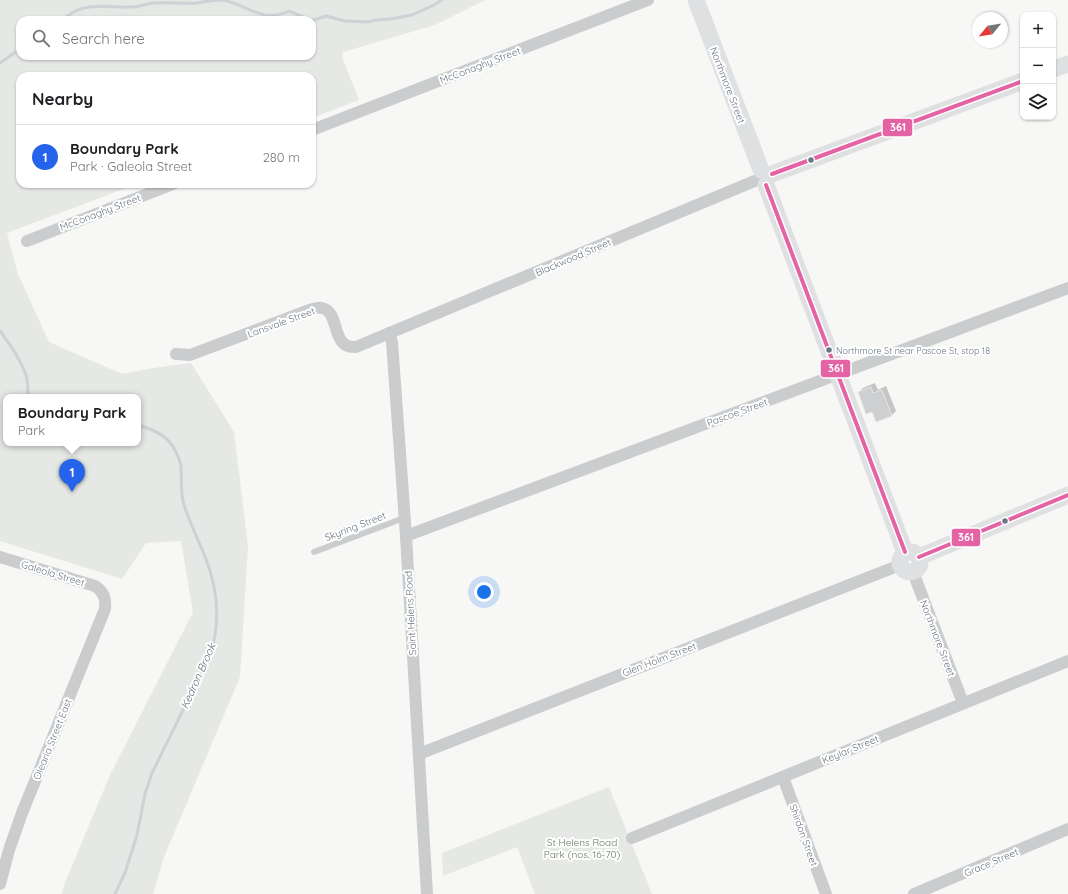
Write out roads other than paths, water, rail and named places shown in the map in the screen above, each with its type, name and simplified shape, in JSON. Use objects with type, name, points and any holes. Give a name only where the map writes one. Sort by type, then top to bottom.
[{"type":"street","name":"McConaghy Street","points":[[316,128],[648,0]]},
{"type":"street","name":"Northmore Street","points":[[696,0],[963,703]]},
{"type":"street","points":[[1056,68],[1068,64]]},
{"type":"street","name":"Blackwood Street","points":[[389,333],[764,177],[1020,81]]},
{"type":"street","name":"McConaghy Street","points":[[27,241],[163,188]]},
{"type":"street","name":"Pascoe Street","points":[[406,536],[1068,288]]},
{"type":"street","name":"Lansvale Street","points":[[176,354],[190,355],[310,310],[320,308],[326,310],[330,314],[341,341],[345,346],[356,347],[389,333]]},
{"type":"street","name":"Saint Helens Road","points":[[389,333],[392,342],[406,536],[427,894]]},
{"type":"street","name":"Glen Holm Street","points":[[419,754],[909,561],[1068,495]]},
{"type":"street","name":"Galeola Street","points":[[0,557],[95,586],[104,595]]},
{"type":"street","name":"Olearia Street East","points":[[0,884],[9,850],[22,813],[105,609],[106,602],[104,595]]},
{"type":"street","name":"Keylar Street","points":[[632,838],[1068,661]]},
{"type":"street","name":"Shirdon Street","points":[[782,777],[826,894]]},
{"type":"street","name":"Grace Street","points":[[914,894],[1068,829]]},
{"type":"lane","name":"Skyring Street","points":[[314,552],[404,518]]},
{"type":"waterway","name":"Kedron Brook","points":[[68,16],[75,11],[90,7],[133,7],[151,3],[197,3],[215,0],[231,2],[262,14],[270,15],[289,11],[301,16]]},
{"type":"waterway","name":"Kedron Brook","points":[[316,19],[326,16],[345,21],[367,22],[390,19],[412,15],[442,0]]},
{"type":"waterway","name":"Kedron Brook","points":[[0,63],[16,52]]},
{"type":"waterway","name":"Kedron Brook","points":[[0,331],[24,370],[27,380],[28,394]]},
{"type":"waterway","name":"Kedron Brook","points":[[115,894],[125,873],[137,835],[145,794],[152,773],[211,653],[217,618],[215,594],[210,571],[183,500],[181,465],[178,456],[175,449],[166,438],[141,426]]},
{"type":"place","name":"Northmore St near Pascoe St, stop 18","points":[[829,350]]},
{"type":"place","name":"Boundary Park","points":[[72,492]]},
{"type":"park label","name":"St Helens Road Park (nos. 16-70)","points":[[582,848]]}]
